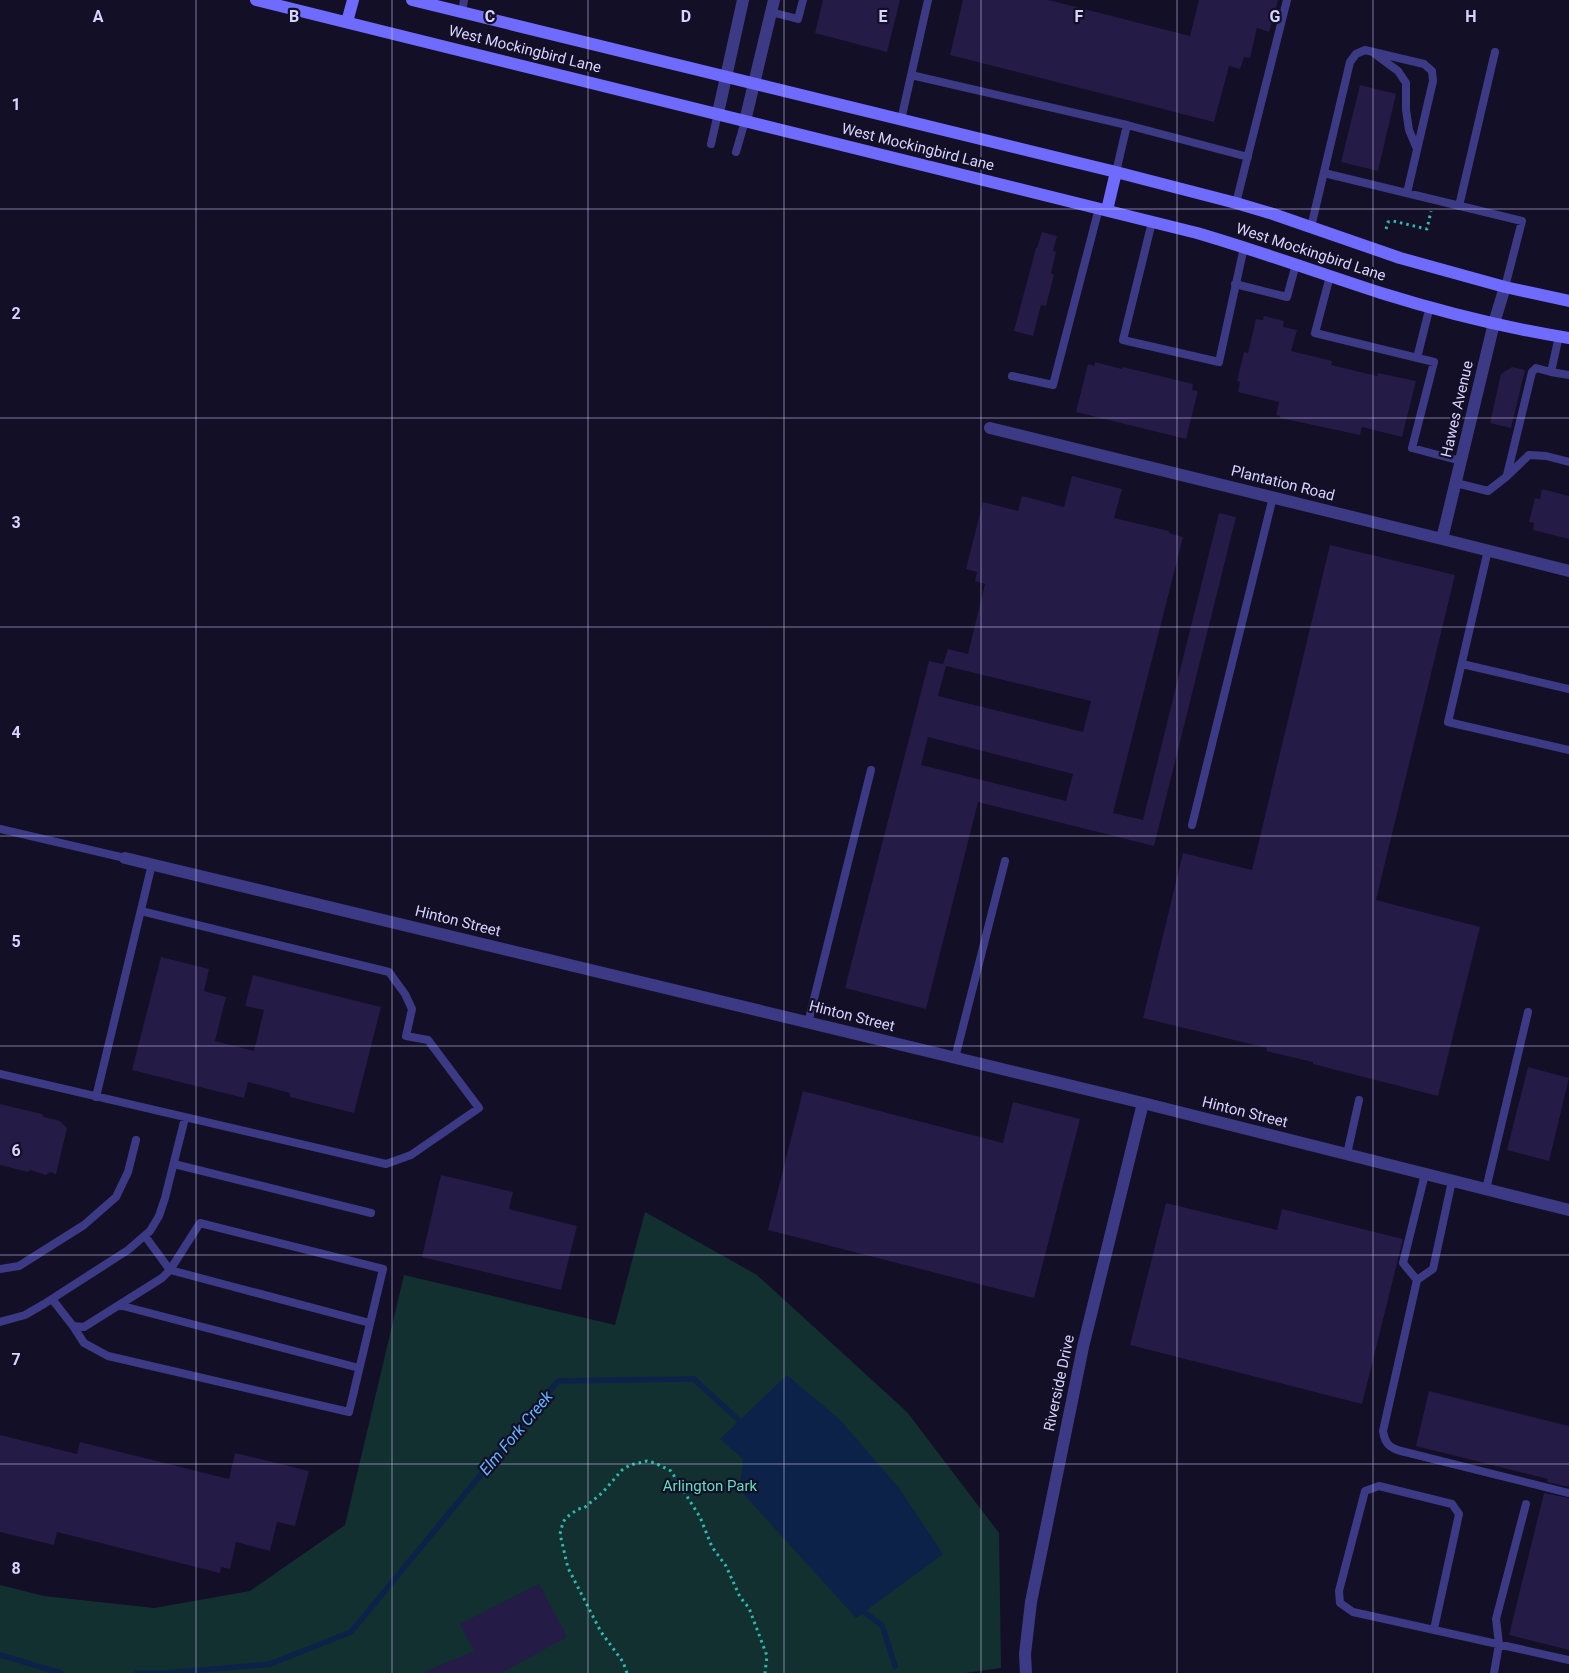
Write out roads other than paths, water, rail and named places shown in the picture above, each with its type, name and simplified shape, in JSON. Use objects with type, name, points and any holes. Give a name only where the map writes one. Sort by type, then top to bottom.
[{"type":"main road","name":"West Mockingbird Lane","points":[[256,0],[1103,209],[1244,247],[1382,293],[1494,323],[1564,337]]},
{"type":"main road","points":[[348,22],[353,0]]},
{"type":"main road","name":"West Mockingbird Lane","points":[[412,0],[463,6],[725,77],[1236,203],[1400,258],[1505,287],[1569,301]]},
{"type":"main road","points":[[1103,209],[1116,172]]},
{"type":"street","points":[[718,113],[743,0]]},
{"type":"street","points":[[744,121],[773,6]]},
{"type":"street","name":"Hawes Avenue","points":[[1442,539],[1494,323],[1505,287]]},
{"type":"street","name":"Plantation Road","points":[[986,427],[1569,571]]},
{"type":"street","name":"Hinton Street","points":[[126,858],[1143,1103],[1569,1210]]},
{"type":"street","name":"Riverside Drive","points":[[1026,1673],[1025,1654],[1031,1602],[1073,1394],[1143,1103]]},
{"type":"lane","points":[[773,6],[798,19],[803,0]]},
{"type":"lane","points":[[901,120],[928,0]]},
{"type":"lane","points":[[1236,203],[1287,0]]},
{"type":"lane","points":[[1311,227],[1350,62],[1356,54],[1365,50],[1424,64],[1432,71],[1433,81],[1407,193]]},
{"type":"lane","points":[[1371,52],[1398,71],[1406,83],[1406,110],[1409,130],[1417,149]]},
{"type":"lane","points":[[1459,206],[1495,52]]},
{"type":"lane","points":[[911,75],[1127,125],[1248,157]]},
{"type":"lane","points":[[711,144],[718,113]]},
{"type":"lane","points":[[736,152],[744,121]]},
{"type":"lane","points":[[1116,172],[1127,125]]},
{"type":"lane","points":[[1324,173],[1522,221],[1505,287]]},
{"type":"lane","points":[[1012,376],[1053,385],[1103,209]]},
{"type":"lane","points":[[1152,222],[1123,340],[1219,362],[1244,247]]},
{"type":"lane","points":[[1235,284],[1287,297],[1296,264]]},
{"type":"lane","points":[[1330,276],[1315,333],[1434,362],[1412,448],[1461,461]]},
{"type":"lane","points":[[1417,358],[1430,306]]},
{"type":"lane","points":[[1551,372],[1564,337]]},
{"type":"lane","points":[[1506,477],[1532,372],[1536,368],[1569,375]]},
{"type":"lane","points":[[1456,484],[1488,491],[1529,455],[1546,456],[1569,462]]},
{"type":"lane","points":[[1192,825],[1273,497]]},
{"type":"lane","points":[[1488,550],[1448,722],[1569,750]]},
{"type":"lane","points":[[1462,664],[1569,689]]},
{"type":"lane","points":[[808,1022],[870,770]]},
{"type":"lane","points":[[0,829],[126,858]]},
{"type":"lane","points":[[955,1058],[1005,861]]},
{"type":"lane","points":[[96,1097],[152,864]]},
{"type":"lane","points":[[0,1074],[386,1164],[411,1155],[479,1108],[428,1040],[406,1036],[412,1009],[405,994],[390,972],[141,911]]},
{"type":"lane","points":[[1486,1189],[1528,1012]]},
{"type":"lane","points":[[1347,1154],[1359,1100]]},
{"type":"lane","points":[[0,1322],[26,1315],[128,1250],[145,1236],[159,1216],[185,1118]]},
{"type":"lane","points":[[0,1269],[20,1266],[84,1224],[116,1197],[128,1172],[136,1140]]},
{"type":"lane","points":[[174,1164],[371,1213]]},
{"type":"lane","points":[[1417,1280],[1403,1264],[1425,1174]]},
{"type":"lane","points":[[1452,1181],[1433,1269],[1417,1280],[1383,1431],[1384,1440],[1392,1448],[1400,1451],[1569,1493]]},
{"type":"lane","points":[[52,1298],[84,1343],[108,1356],[349,1412],[383,1270],[200,1223],[170,1270],[162,1278],[84,1328],[73,1326]]},
{"type":"lane","points":[[145,1236],[170,1270],[370,1324]]},
{"type":"lane","points":[[119,1305],[359,1368]]},
{"type":"lane","points":[[1434,1629],[1459,1514],[1452,1504],[1379,1486],[1365,1490],[1339,1591],[1340,1603],[1353,1612],[1569,1660]]},
{"type":"lane","points":[[1494,1673],[1499,1644],[1496,1619],[1526,1504]]},
{"type":"water","points":[[787,1375],[840,1420],[899,1488],[943,1554],[856,1618],[740,1490],[743,1459],[720,1439]]},
{"type":"waterway","name":"Elm Fork Creek","points":[[137,1673],[168,1673],[270,1664],[351,1632],[558,1381],[694,1379],[744,1425]]},
{"type":"waterway","name":"Elm Fork Creek","points":[[858,1608],[882,1625],[895,1666]]},
{"type":"waterway","name":"Elm Fork Creek","points":[[0,1655],[61,1673]]},
{"type":"park label","name":"Arlington Park","points":[[710,1486]]}]
